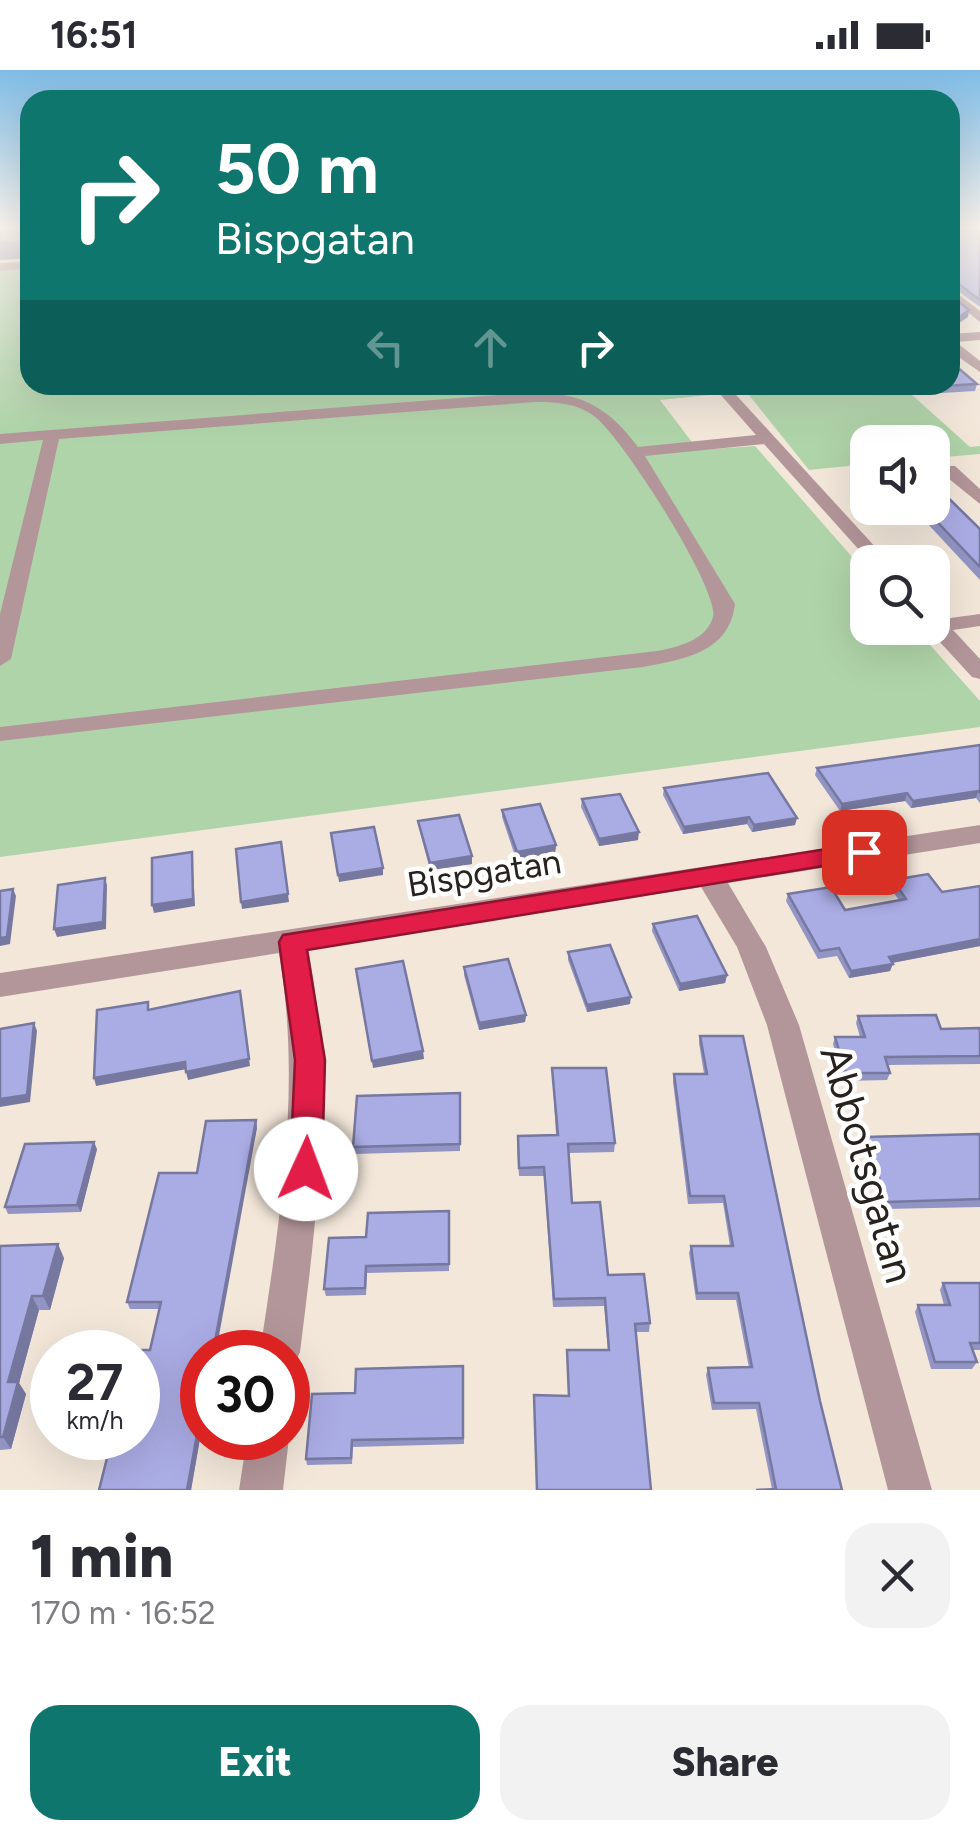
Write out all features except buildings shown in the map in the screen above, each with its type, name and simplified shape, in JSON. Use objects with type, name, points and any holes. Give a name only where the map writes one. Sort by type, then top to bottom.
[{"type":"street","points":[[960,301],[980,318]]},
{"type":"street","points":[[960,350],[980,368]]},
{"type":"street","points":[[728,395],[865,545]]},
{"type":"street","points":[[0,439],[535,396],[570,400],[598,410],[634,452],[725,604],[725,619],[714,636],[692,650],[643,660],[0,734]]},
{"type":"street","points":[[0,659],[52,435]]},
{"type":"street","points":[[634,452],[768,439]]},
{"type":"street","points":[[950,472],[980,499]]},
{"type":"street","points":[[950,621],[980,620]]},
{"type":"street","points":[[950,639],[980,672]]},
{"type":"street","name":"Bispgatan","points":[[0,984],[980,834]]},
{"type":"street","name":"Abbotsgatan","points":[[708,875],[736,912],[767,974],[818,1144],[910,1490]]},
{"type":"street","points":[[283,1330],[306,1169],[310,1060],[292,942]]},
{"type":"street","points":[[261,1490],[265,1460]]},
{"type":"green space","points":[[0,295],[20,295],[20,395],[710,395],[660,400],[698,450],[755,446],[850,555],[850,645],[930,645],[980,701],[980,727],[0,857]]},
{"type":"green space","points":[[749,395],[912,395],[946,425],[850,425],[850,466],[809,470]]},
{"type":"green space","points":[[950,429],[970,447],[980,446],[980,454],[950,457]]},
{"type":"route","points":[[306,1169],[310,1060],[292,942],[864,852]]}]
